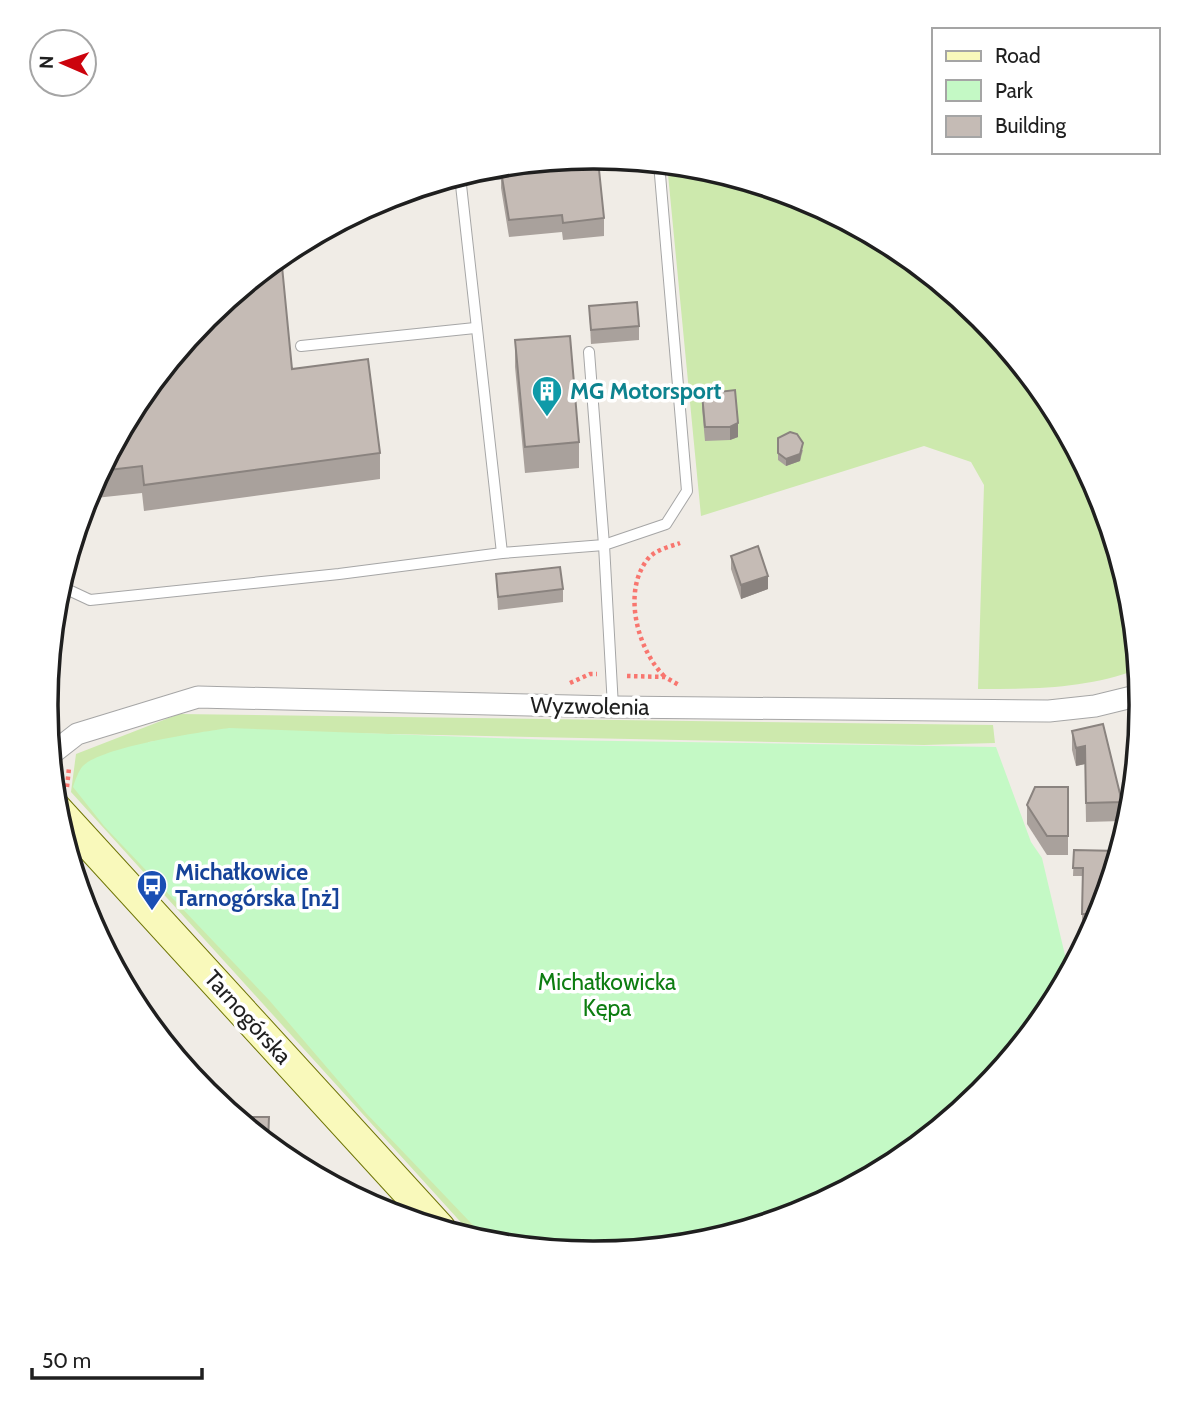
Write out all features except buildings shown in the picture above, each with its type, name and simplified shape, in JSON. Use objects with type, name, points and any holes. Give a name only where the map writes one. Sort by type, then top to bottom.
[{"type":"street","name":"Wyzwolenia","points":[[60,748],[77,734],[198,697],[613,707],[1049,711],[1095,706],[1129,698]]},
{"type":"street","name":"Tarnogórska","points":[[72,825],[427,1214]]},
{"type":"lane","points":[[70,591],[90,600],[339,575],[502,553],[604,545],[666,524],[687,491],[660,174]]},
{"type":"lane","points":[[461,187],[502,553]]},
{"type":"lane","points":[[301,346],[475,328]]},
{"type":"lane","points":[[589,352],[613,707]]},
{"type":"path","points":[[665,677],[644,649],[635,591],[648,559],[680,543]]},
{"type":"green space","points":[[668,175],[766,198],[830,225],[861,241],[920,280],[972,326],[1019,379],[1039,407],[1074,468],[1101,533],[1111,566],[1125,635],[1128,673],[1079,684],[978,689],[984,485],[971,462],[924,446],[701,516]]},
{"type":"green space","points":[[179,714],[993,725],[995,743],[924,745],[236,731],[149,742],[102,787],[501,1232],[462,1224],[71,792],[76,754]]},
{"type":"green space","name":"Michałkowicka Kępa","points":[[229,728],[553,740],[996,747],[1031,842],[1042,858],[1066,957],[1019,1031],[947,1108],[920,1130],[861,1169],[799,1200],[766,1212],[698,1230],[629,1240],[558,1240],[474,1227],[366,1113],[269,1000],[104,826],[73,787],[82,767],[108,753],[151,741]]},
{"type":"place","name":"MG Motorsport","points":[[547,418]]},
{"type":"place","name":"Michałkowice Tarnogórska [nż]","points":[[152,912]]}]
